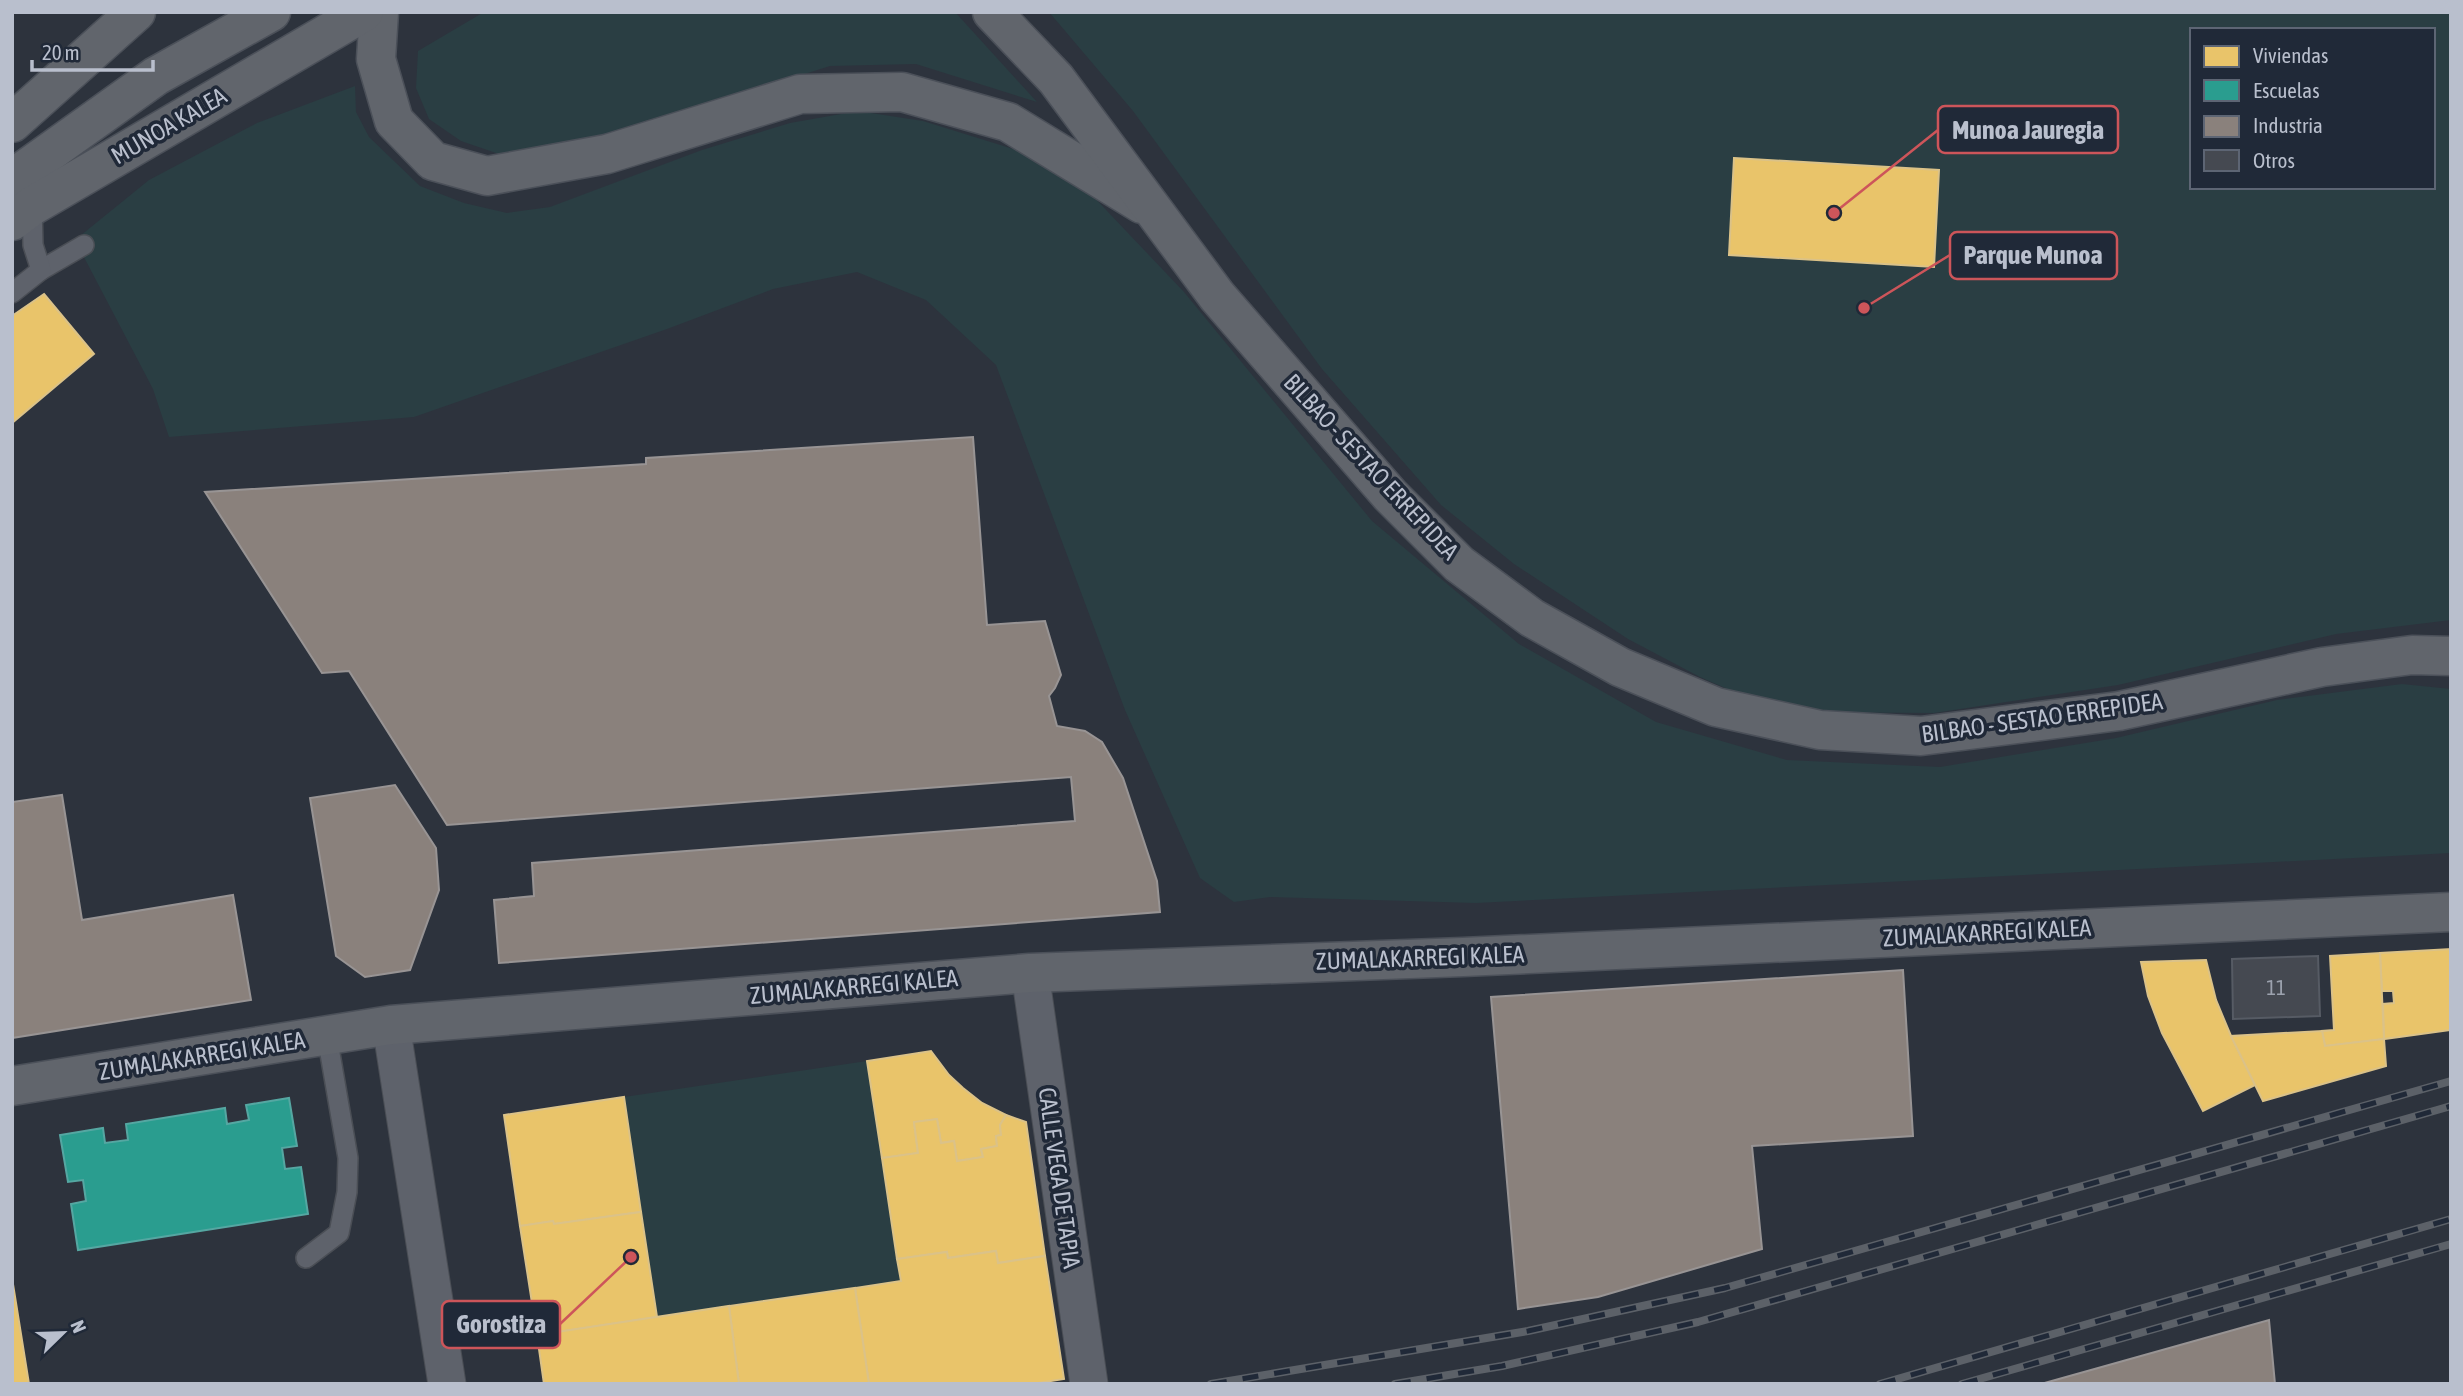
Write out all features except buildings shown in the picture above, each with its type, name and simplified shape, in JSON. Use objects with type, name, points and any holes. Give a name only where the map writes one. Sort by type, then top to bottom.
[{"type":"main road","points":[[12,123],[136,12]]},
{"type":"main road","name":"MUNOA KALEA","points":[[19,202],[156,76],[271,12]]},
{"type":"main road","name":"MUNOA KALEA","points":[[19,202],[364,12]]},
{"type":"main road","points":[[379,12],[376,59],[394,121],[433,161],[487,176],[607,154],[800,94],[902,92],[1008,122],[1158,215]]},
{"type":"main road","name":"BILBAO - SESTAO ERREPIDEA","points":[[992,12],[1056,79],[1217,296],[1390,495],[1459,564],[1532,618],[1620,667],[1716,707],[1820,730],[1921,736],[2119,711],[2322,667],[2412,655],[2451,656]]},
{"type":"main road","name":"ZUMALAKARREGI KALEA","points":[[12,1086],[391,1025],[1030,973],[1464,957],[2451,912]]},
{"type":"street","name":"CALLE VEGA DE TAPIA","points":[[1030,973],[1089,1384]]},
{"type":"street","points":[[391,1025],[447,1384]]},
{"type":"lane","points":[[19,202],[41,270]]},
{"type":"lane","points":[[12,293],[41,270],[84,246]]},
{"type":"lane","points":[[306,1258],[339,1233],[347,1192],[348,1158],[327,1036]]},
{"type":"green space","points":[[484,12],[955,12],[1037,102],[916,64],[830,66],[633,128],[547,148],[499,154],[461,141],[429,119],[416,88],[418,51]]},
{"type":"green space","points":[[1049,12],[2451,12],[2451,620],[2336,634],[2118,685],[1934,713],[1780,712],[1700,677],[1628,639],[1514,564],[1441,505],[1322,369],[1133,111]]},
{"type":"green space","points":[[355,86],[356,112],[369,137],[420,186],[464,203],[507,213],[550,207],[702,150],[790,123],[858,111],[923,121],[1023,152],[1090,193],[1184,292],[1372,521],[1519,644],[1656,722],[1787,760],[1940,767],[2116,738],[2277,700],[2402,684],[2451,689],[2451,853],[1476,903],[1270,897],[1234,902],[1200,878],[1125,710],[996,365],[926,300],[857,272],[773,289],[414,417],[169,437],[153,389],[75,240],[149,180],[257,123]]},
{"type":"green space","points":[[867,1061],[901,1281],[657,1317],[624,1097]]},
{"type":"railway","points":[[1211,1384],[1528,1331],[1725,1288],[2451,1081]]},
{"type":"railway","points":[[1395,1384],[1502,1366],[1698,1322],[2451,1106]]},
{"type":"railway","points":[[1880,1384],[2451,1219]]},
{"type":"railway","points":[[1962,1384],[2451,1244]]},
{"type":"place","name":"Munoa Jauregia","points":[[1834,213]]},
{"type":"place","name":"Parque Munoa","points":[[1864,308]]},
{"type":"place","name":"Gorostiza","points":[[631,1257]]}]
